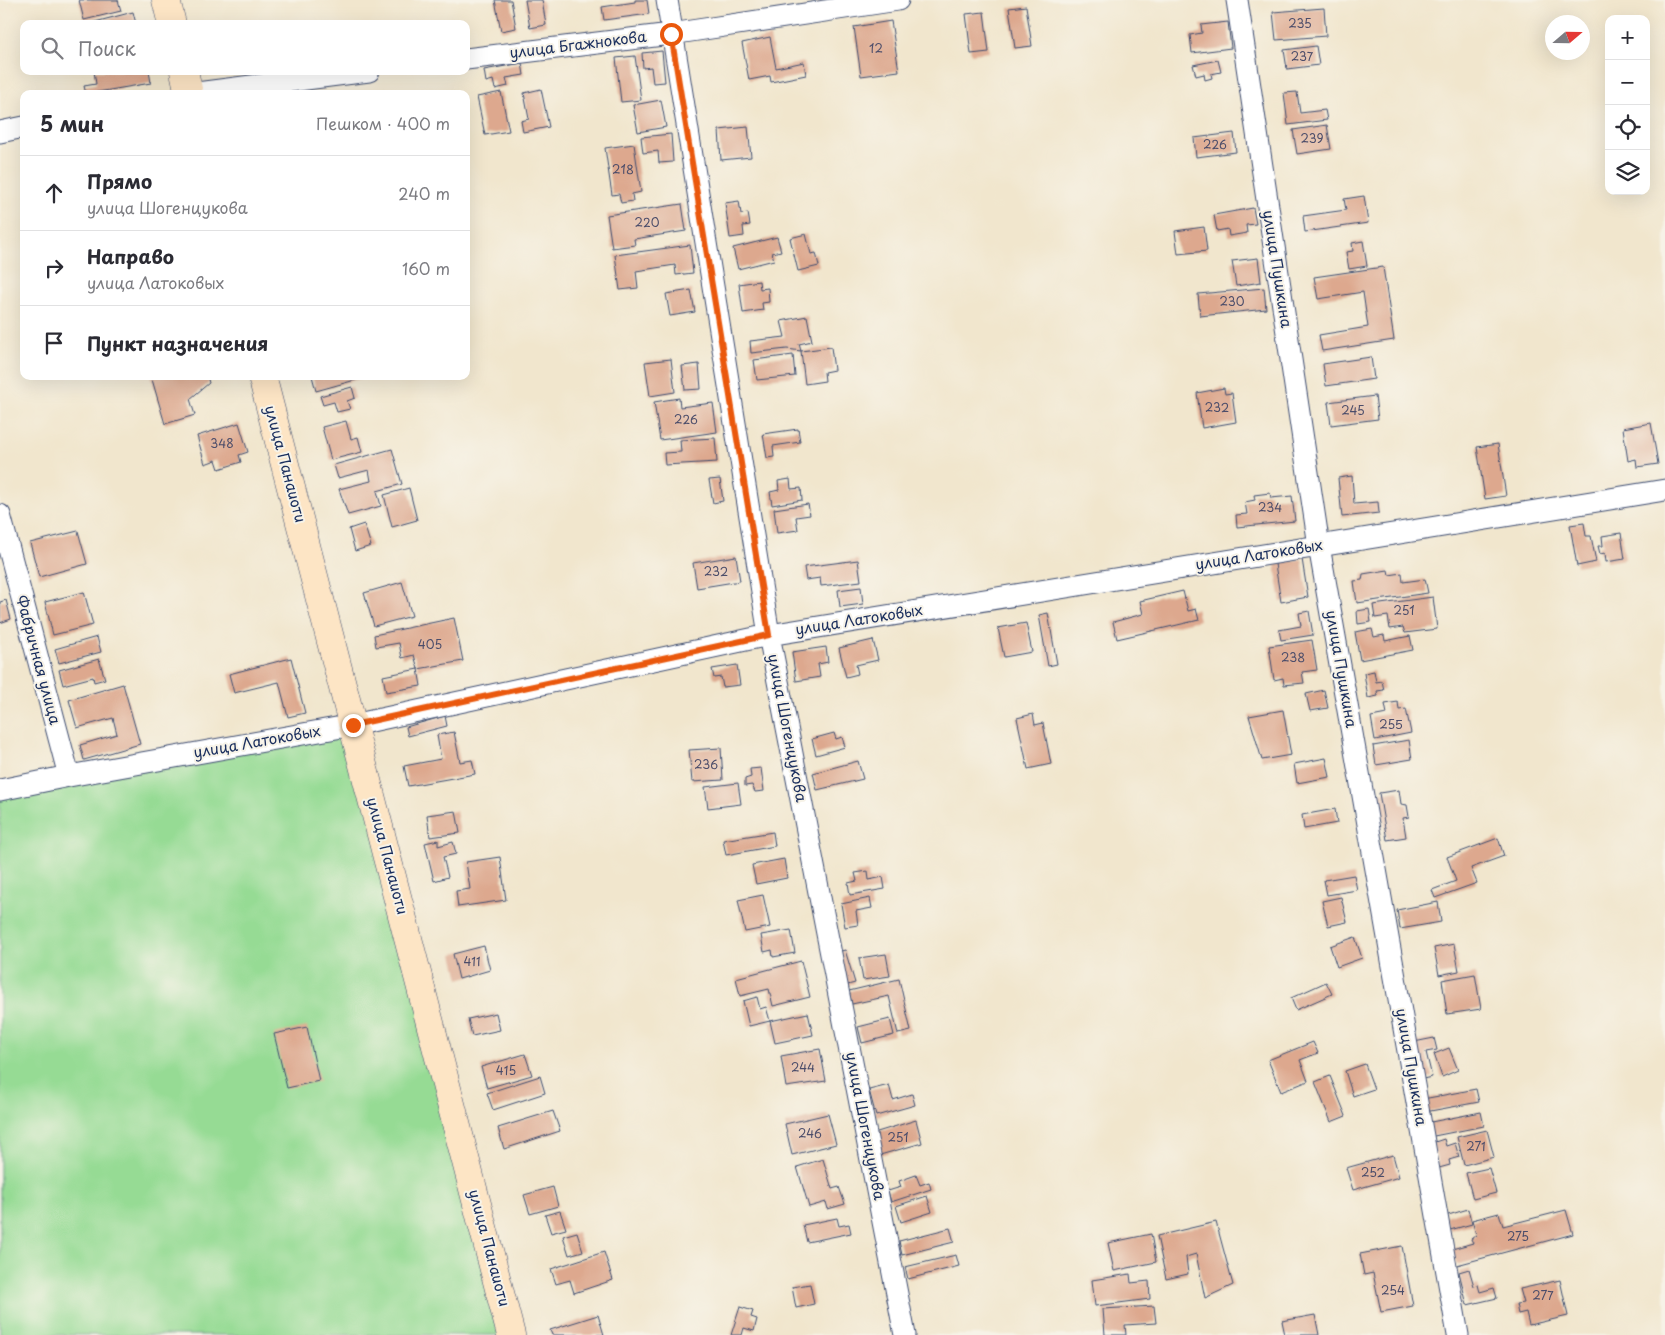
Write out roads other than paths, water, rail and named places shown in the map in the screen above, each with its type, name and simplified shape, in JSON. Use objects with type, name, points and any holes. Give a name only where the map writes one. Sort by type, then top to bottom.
[{"type":"street","points":[[166,0],[171,20]]},
{"type":"street","name":"улица Шогенцукова","points":[[667,0],[769,635],[905,1335]]},
{"type":"street","name":"улица Бгажнокова","points":[[470,59],[671,34],[898,0]]},
{"type":"street","name":"улица Пушкина","points":[[1237,0],[1319,546],[1458,1335]]},
{"type":"street","points":[[185,75],[188,90]]},
{"type":"street","points":[[220,90],[338,75]]},
{"type":"street","points":[[0,132],[20,128]]},
{"type":"street","name":"улица Панаиоти","points":[[263,380],[511,1335]]},
{"type":"street","name":"улица Латоковых","points":[[0,790],[353,725],[769,635],[1665,490]]},
{"type":"street","name":"Фабричная улица","points":[[0,515],[69,776]]}]
